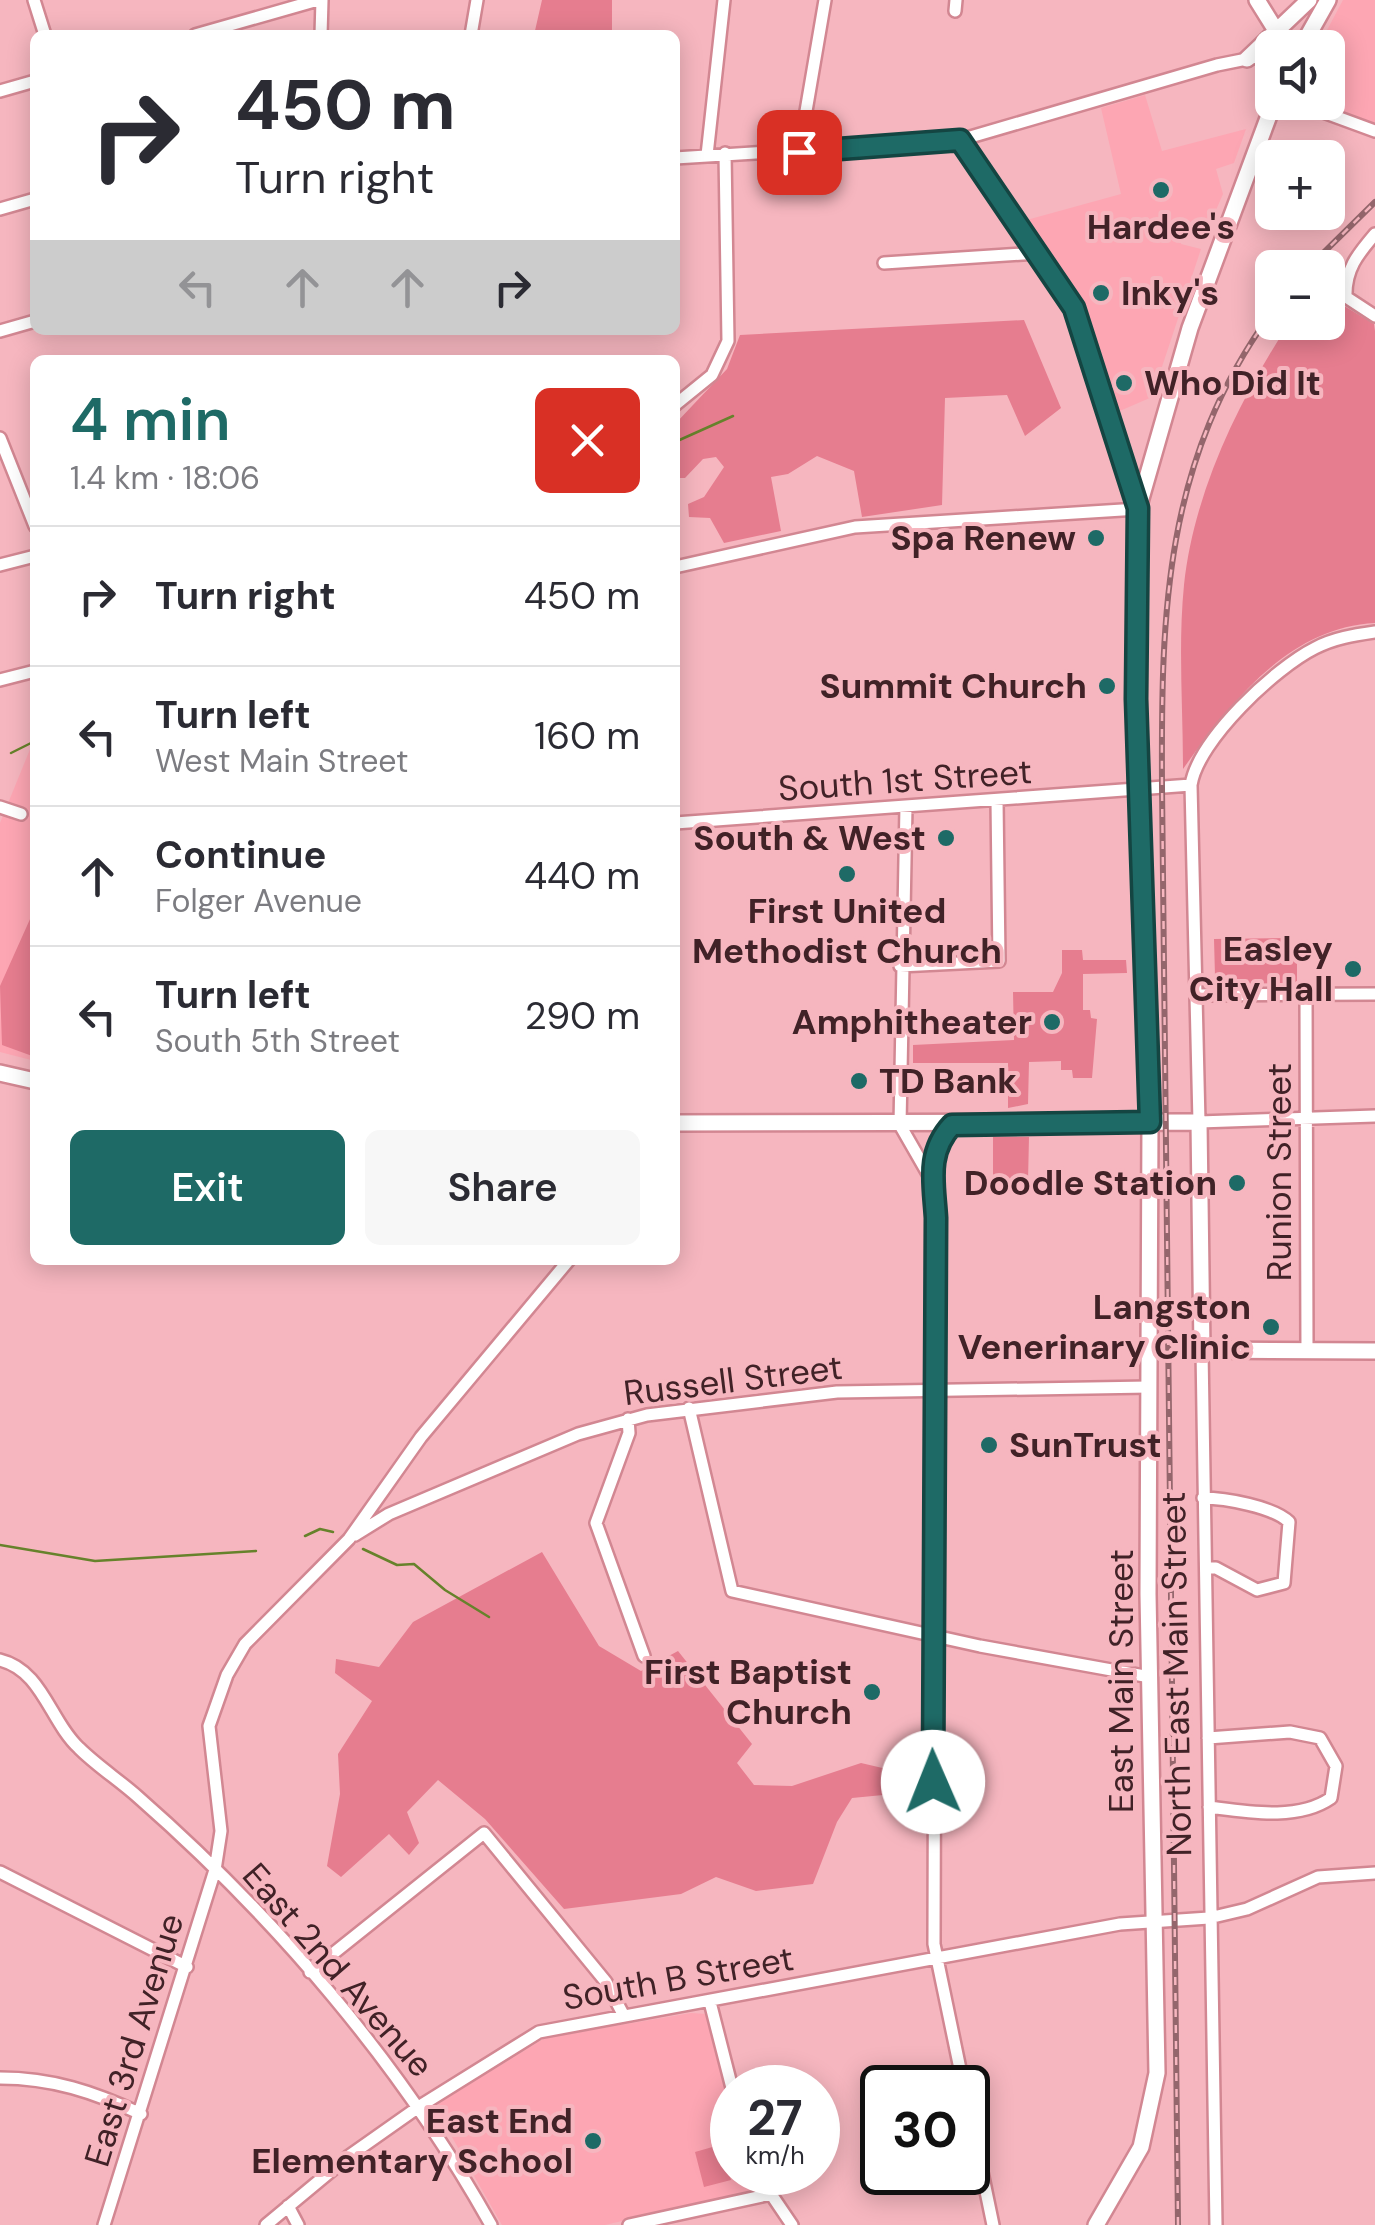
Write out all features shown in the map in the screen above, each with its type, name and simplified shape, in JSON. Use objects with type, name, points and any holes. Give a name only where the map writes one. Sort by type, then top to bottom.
[{"type":"main road","points":[[1257,0],[1276,30]]},
{"type":"main road","points":[[1282,30],[1309,0]]},
{"type":"main road","points":[[1309,30],[1328,0]]},
{"type":"main road","points":[[1248,59],[1255,53]]},
{"type":"main road","name":"East Main Street","points":[[1096,2225],[1132,2167],[1149,2124],[1156,2072],[1150,1677],[1150,1122],[1138,790],[1138,508],[1190,328],[1267,120]]},
{"type":"main road","points":[[0,1074],[30,1081]]},
{"type":"main road","points":[[680,1123],[1199,1122]]},
{"type":"main road","name":"North East Main Street","points":[[1199,1122],[1202,1350]]},
{"type":"main road","points":[[931,1179],[938,1144],[952,1125]]},
{"type":"main road","points":[[1202,1350],[1375,1352]]},
{"type":"street","points":[[34,0],[43,30]]},
{"type":"street","points":[[214,30],[320,0],[321,30]]},
{"type":"street","points":[[473,30],[477,0]]},
{"type":"street","points":[[707,155],[724,0]]},
{"type":"street","points":[[799,152],[825,0]]},
{"type":"street","points":[[680,158],[960,140],[1255,58]]},
{"type":"street","points":[[0,91],[30,82]]},
{"type":"street","points":[[1345,120],[1375,131]]},
{"type":"street","points":[[680,566],[856,527],[1138,508],[1074,308],[960,140]]},
{"type":"street","points":[[680,402],[712,375],[728,341],[725,153]]},
{"type":"street","points":[[0,209],[30,200]]},
{"type":"street","points":[[1375,234],[1352,261],[1346,297],[1375,316]]},
{"type":"street","points":[[884,263],[1038,252]]},
{"type":"street","points":[[0,331],[30,323]]},
{"type":"street","points":[[2,445],[30,514]]},
{"type":"street","points":[[0,565],[30,557]]},
{"type":"street","points":[[1375,632],[1340,637],[1291,662],[1212,742],[1194,771],[1192,785],[1199,1122],[1375,1116]]},
{"type":"street","points":[[0,680],[30,672]]},
{"type":"street","name":"South 1st Street","points":[[680,822],[1192,785]]},
{"type":"street","points":[[900,966],[998,961],[997,800]]},
{"type":"street","points":[[906,806],[900,1125],[931,1179],[936,1218],[937,1959],[959,2065]]},
{"type":"street","points":[[0,808],[20,814]]},
{"type":"street","name":"Runion Street","points":[[1306,994],[1307,1350]]},
{"type":"street","points":[[1197,995],[1375,994]]},
{"type":"street","name":"East 2nd Avenue","points":[[491,2225],[420,2106],[310,1972],[215,1870],[221,1831],[209,1726],[216,1699],[245,1644],[348,1539],[421,1437],[565,1265]]},
{"type":"street","name":"North East Main Street","points":[[1202,1350],[1216,2225]]},
{"type":"street","name":"Russell Street","points":[[348,1539],[389,1514],[578,1434],[628,1419],[688,1408],[837,1392],[1149,1387]]},
{"type":"street","points":[[688,1408],[732,1590],[1150,1677]]},
{"type":"street","points":[[628,1419],[629,1433],[596,1524],[644,1656]]},
{"type":"street","points":[[1203,1498],[1265,1508],[1289,1522],[1284,1583],[1257,1590],[1216,1568],[1207,1568]]},
{"type":"street","points":[[0,1660],[14,1664],[32,1678],[75,1746],[138,1797],[215,1870]]},
{"type":"street","points":[[1208,1738],[1290,1732],[1320,1738],[1336,1766],[1332,1798],[1313,1810],[1246,1812],[1209,1807]]},
{"type":"street","points":[[310,1972],[484,1833],[606,1982],[624,2016]]},
{"type":"street","name":"East 3rd Avenue","points":[[104,2225],[142,2114],[215,1870]]},
{"type":"street","points":[[0,1872],[187,1967]]},
{"type":"street","name":"South B Street","points":[[266,2225],[420,2106],[540,2032],[1156,1921],[1209,1918],[1247,1909],[1318,1877],[1375,1872]]},
{"type":"street","points":[[710,2002],[726,2065]]},
{"type":"street","points":[[0,2078],[56,2081],[142,2114]]},
{"type":"street","points":[[629,2225],[766,2195]]},
{"type":"street","points":[[772,2195],[792,2225]]},
{"type":"street","points":[[987,2195],[993,2225]]},
{"type":"street","points":[[288,2206],[298,2225]]},
{"type":"shaded area","points":[[542,0],[612,0],[612,30],[535,30]]},
{"type":"shaded area","points":[[1343,0],[1375,0],[1375,125],[1345,113],[1345,30],[1327,30]]},
{"type":"shaded area","points":[[1145,95],[1162,151],[1246,129],[1234,163],[1216,169],[1223,194],[1213,217],[1184,227],[1181,244],[1201,249],[1152,397],[1115,413],[1081,306],[1023,221],[1121,194],[1101,108]]},
{"type":"shaded area","points":[[1345,306],[1374,324],[1375,623],[1315,638],[1264,673],[1221,719],[1183,769],[1182,608],[1189,550],[1208,481],[1253,384],[1279,340],[1345,340]]},
{"type":"shaded area","points":[[1024,320],[1061,408],[1025,436],[1007,395],[945,398],[942,505],[862,517],[854,471],[817,456],[788,474],[771,477],[781,531],[724,543],[710,518],[689,517],[688,504],[704,497],[724,467],[716,457],[703,459],[685,478],[680,478],[680,419],[727,369],[740,335]]},
{"type":"shaded area","points":[[30,749],[30,1060],[0,1052],[0,823]]},
{"type":"shaded area","points":[[30,919],[30,1055],[2,1045],[0,986]]},
{"type":"shaded area","points":[[1291,938],[1291,945],[1297,945],[1297,983],[1223,984],[1222,976],[1215,976],[1214,939]]},
{"type":"shaded area","points":[[1062,950],[1082,950],[1083,960],[1126,960],[1127,973],[1083,974],[1083,1010],[1090,1010],[1091,1018],[1097,1019],[1092,1078],[1073,1078],[1072,1070],[1061,1070],[1061,1061],[1029,1062],[1028,1104],[1008,1108],[1008,1063],[913,1063],[913,1045],[1014,1040],[1013,992],[1053,992],[1062,973]]},
{"type":"shaded area","points":[[993,1137],[1029,1137],[1028,1181],[993,1181]]},
{"type":"shaded area","points":[[542,1552],[599,1646],[641,1671],[678,1651],[752,1744],[737,1763],[754,1785],[792,1786],[861,1763],[891,1770],[883,1795],[852,1798],[837,1822],[813,1884],[756,1891],[716,1877],[681,1894],[564,1909],[485,1819],[438,1780],[407,1812],[419,1843],[409,1855],[389,1834],[341,1877],[327,1866],[340,1794],[338,1754],[372,1701],[335,1673],[336,1659],[379,1667],[413,1622]]},
{"type":"shaded area","name":"East End Elementary School","points":[[691,2013],[707,2014],[721,2065],[710,2065],[710,2195],[731,2195],[605,2225],[502,2225],[436,2109],[439,2103],[545,2038]]},
{"type":"shaded area","points":[[710,2148],[710,2185],[704,2187],[695,2152]]},
{"type":"waterway","points":[[680,440],[733,416]]},
{"type":"waterway","points":[[11,753],[30,744]]},
{"type":"waterway","points":[[305,1536],[320,1529],[333,1532]]},
{"type":"waterway","points":[[0,1545],[95,1561],[256,1551]]},
{"type":"waterway","points":[[363,1549],[397,1565],[414,1564],[445,1590],[489,1617]]},
{"type":"railway","points":[[1326,250],[1375,202]]},
{"type":"railway","points":[[1178,2225],[1162,787],[1164,659],[1176,539],[1189,481],[1209,424],[1255,338]]},
{"type":"place","name":"Hardee's","points":[[1161,190]]},
{"type":"place","name":"Inky's","points":[[1101,293]]},
{"type":"place","name":"Who Did It","points":[[1124,383]]},
{"type":"place","name":"Spa Renew","points":[[1096,538]]},
{"type":"place","name":"Summit Church","points":[[1107,686]]},
{"type":"place","name":"South & West","points":[[946,838]]},
{"type":"place","name":"First United Methodist Church","points":[[847,874]]},
{"type":"place","name":"Easley City Hall","points":[[1353,969]]},
{"type":"place","name":"Amphitheater","points":[[1052,1022]]},
{"type":"place","name":"TD Bank","points":[[859,1081]]},
{"type":"place","name":"Doodle Station","points":[[1237,1183]]},
{"type":"place","name":"Langston Venerinary Clinic","points":[[1271,1327]]},
{"type":"place","name":"SunTrust","points":[[989,1445]]},
{"type":"place","name":"First Baptist Church","points":[[872,1692]]},
{"type":"place","name":"East End Elementary School","points":[[593,2141]]},
{"type":"route","points":[[799,152],[960,140],[1074,308],[1138,508],[1136,699],[1150,1122],[952,1125],[938,1144],[931,1179],[936,1218],[933,1782]]}]
